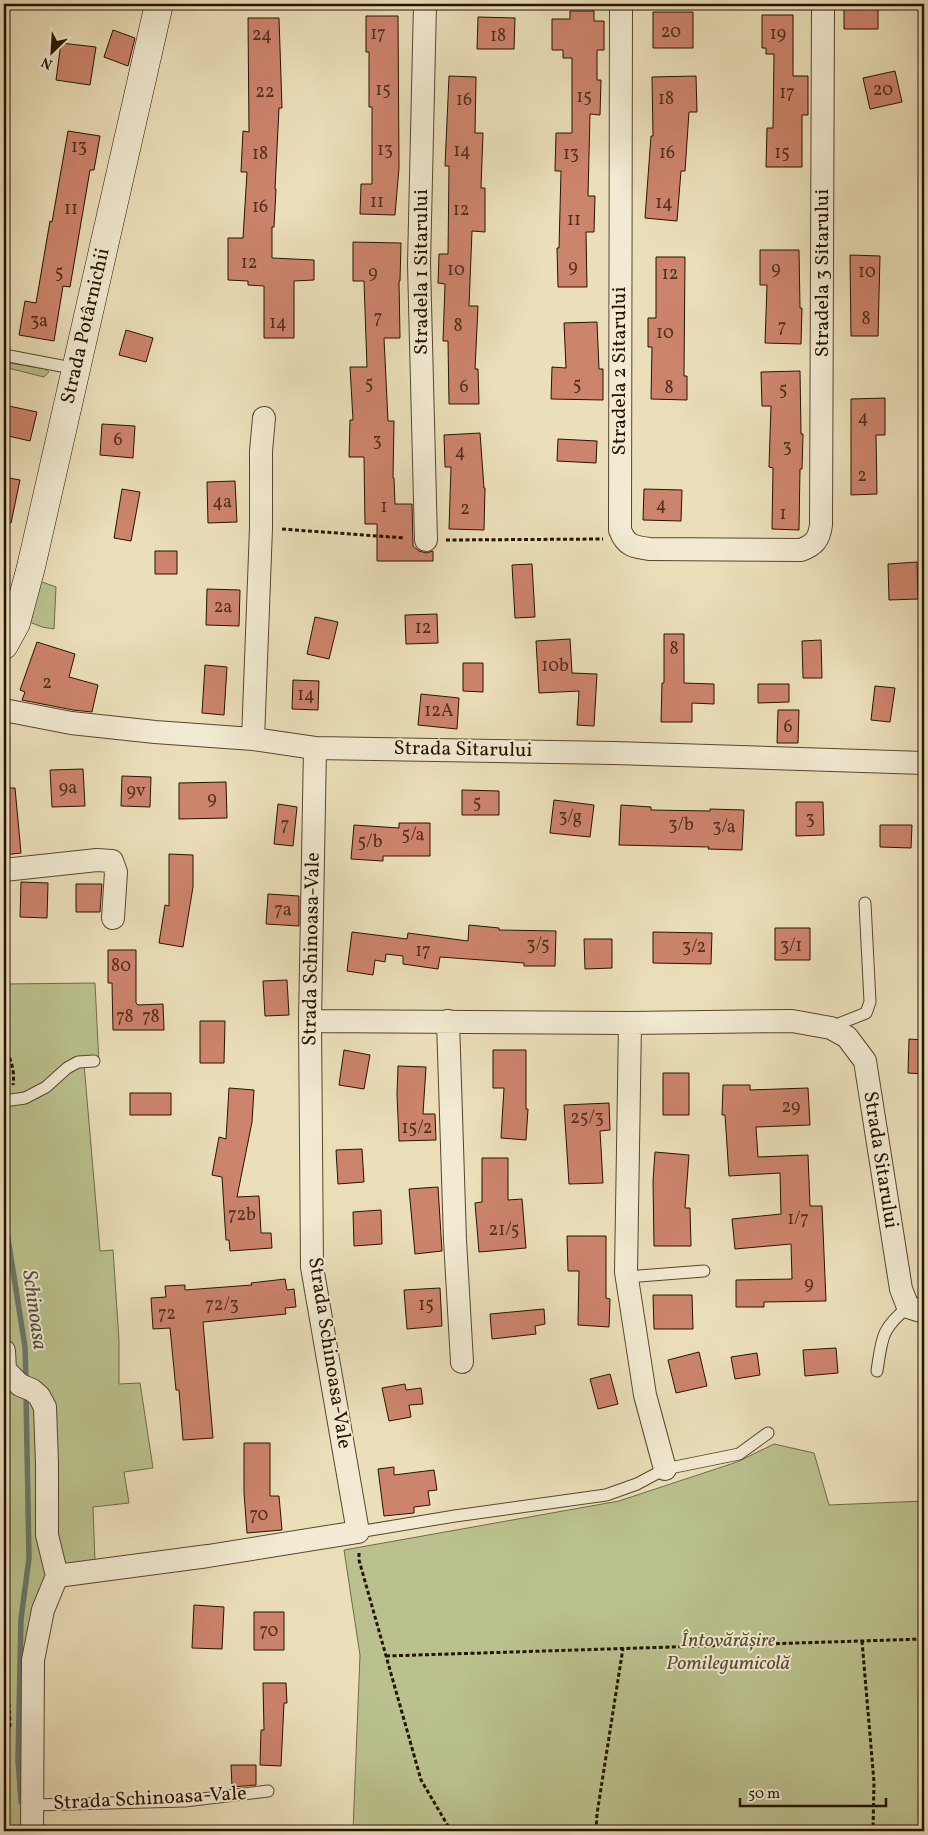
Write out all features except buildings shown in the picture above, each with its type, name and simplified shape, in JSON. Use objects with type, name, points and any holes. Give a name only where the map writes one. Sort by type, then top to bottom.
[{"type":"street","name":"Strada Potârnichii","points":[[4,645],[16,623],[31,567],[159,4]]},
{"type":"street","name":"Stradela 1 Sitarului","points":[[425,4],[419,264],[426,540]]},
{"type":"street","name":"Stradela 2 Sitarului","points":[[621,4],[620,530],[623,539]]},
{"type":"street","name":"Stradela 3 Sitarului","points":[[623,539],[629,544],[650,549],[800,550],[810,546],[820,535],[823,4]]},
{"type":"street","points":[[253,739],[261,528],[261,451],[264,418]]},
{"type":"street","name":"Strada Sitarului","points":[[4,710],[28,716],[108,727],[253,739],[315,748],[614,753],[924,763]]},
{"type":"street","name":"Strada Schinoasa-Vale","points":[[315,748],[310,1021],[312,1267],[358,1532]]},
{"type":"street","points":[[4,870],[97,860],[112,861],[116,872],[113,918]]},
{"type":"street","name":"Strada Sitarului","points":[[310,1021],[630,1023],[792,1021],[830,1028],[847,1037],[865,1060],[901,1289],[916,1310]]},
{"type":"street","points":[[448,1022],[455,1240],[462,1362]]},
{"type":"street","points":[[630,1023],[626,1277],[645,1396],[665,1469]]},
{"type":"street","points":[[4,1351],[5,1370],[39,1396],[45,1407],[47,1535],[56,1576],[208,1556],[358,1532]]},
{"type":"street","name":"Strada Schinoasa-Vale","points":[[32,1831],[33,1660],[43,1610],[56,1576]]},
{"type":"lane","points":[[4,355],[77,369]]},
{"type":"lane","points":[[830,1028],[866,1013],[870,1002],[865,903]]},
{"type":"lane","points":[[7,1097],[25,1098],[46,1086],[67,1068],[78,1062],[94,1061]]},
{"type":"lane","points":[[626,1277],[704,1271]]},
{"type":"lane","points":[[877,1371],[882,1336],[894,1318],[916,1310]]},
{"type":"lane","points":[[358,1532],[606,1494],[637,1484],[665,1469],[739,1454],[768,1433]]},
{"type":"lane","name":"Strada Schinoasa-Vale","points":[[32,1806],[185,1801],[268,1791]]},
{"type":"path","points":[[261,528],[426,540],[623,539]]},
{"type":"path","points":[[4,1046],[14,1070],[13,1086],[7,1097]]},
{"type":"path","points":[[358,1532],[359,1560],[420,1780],[451,1831]]},
{"type":"path","points":[[386,1656],[924,1639]]},
{"type":"path","points":[[862,1641],[874,1782],[873,1831]]},
{"type":"path","points":[[596,1831],[623,1648]]},
{"type":"path","points":[[4,1702],[9,1702],[10,1726],[4,1726]]},
{"type":"green space","points":[[4,362],[45,369],[49,372],[44,377],[4,367]]},
{"type":"green space","points":[[42,582],[56,587],[54,629],[27,621],[37,585]]},
{"type":"green space","points":[[95,983],[99,1064],[84,1064],[100,1251],[113,1250],[119,1340],[119,1384],[140,1383],[153,1468],[124,1472],[129,1503],[93,1507],[95,1562],[47,1565],[26,1831],[7,1831],[4,1803],[4,984]]},
{"type":"green space","name":"Întovărășire Pomilegumicolă","points":[[774,1444],[814,1453],[829,1505],[924,1501],[924,1831],[353,1831],[360,1655],[344,1550],[619,1501],[737,1462]]},
{"type":"waterway","name":"Schinoasa","points":[[4,1213],[25,1347],[26,1380]]},
{"type":"waterway","name":"Schinoasa","points":[[21,1802],[18,1759],[21,1619],[29,1558],[26,1394]]}]
